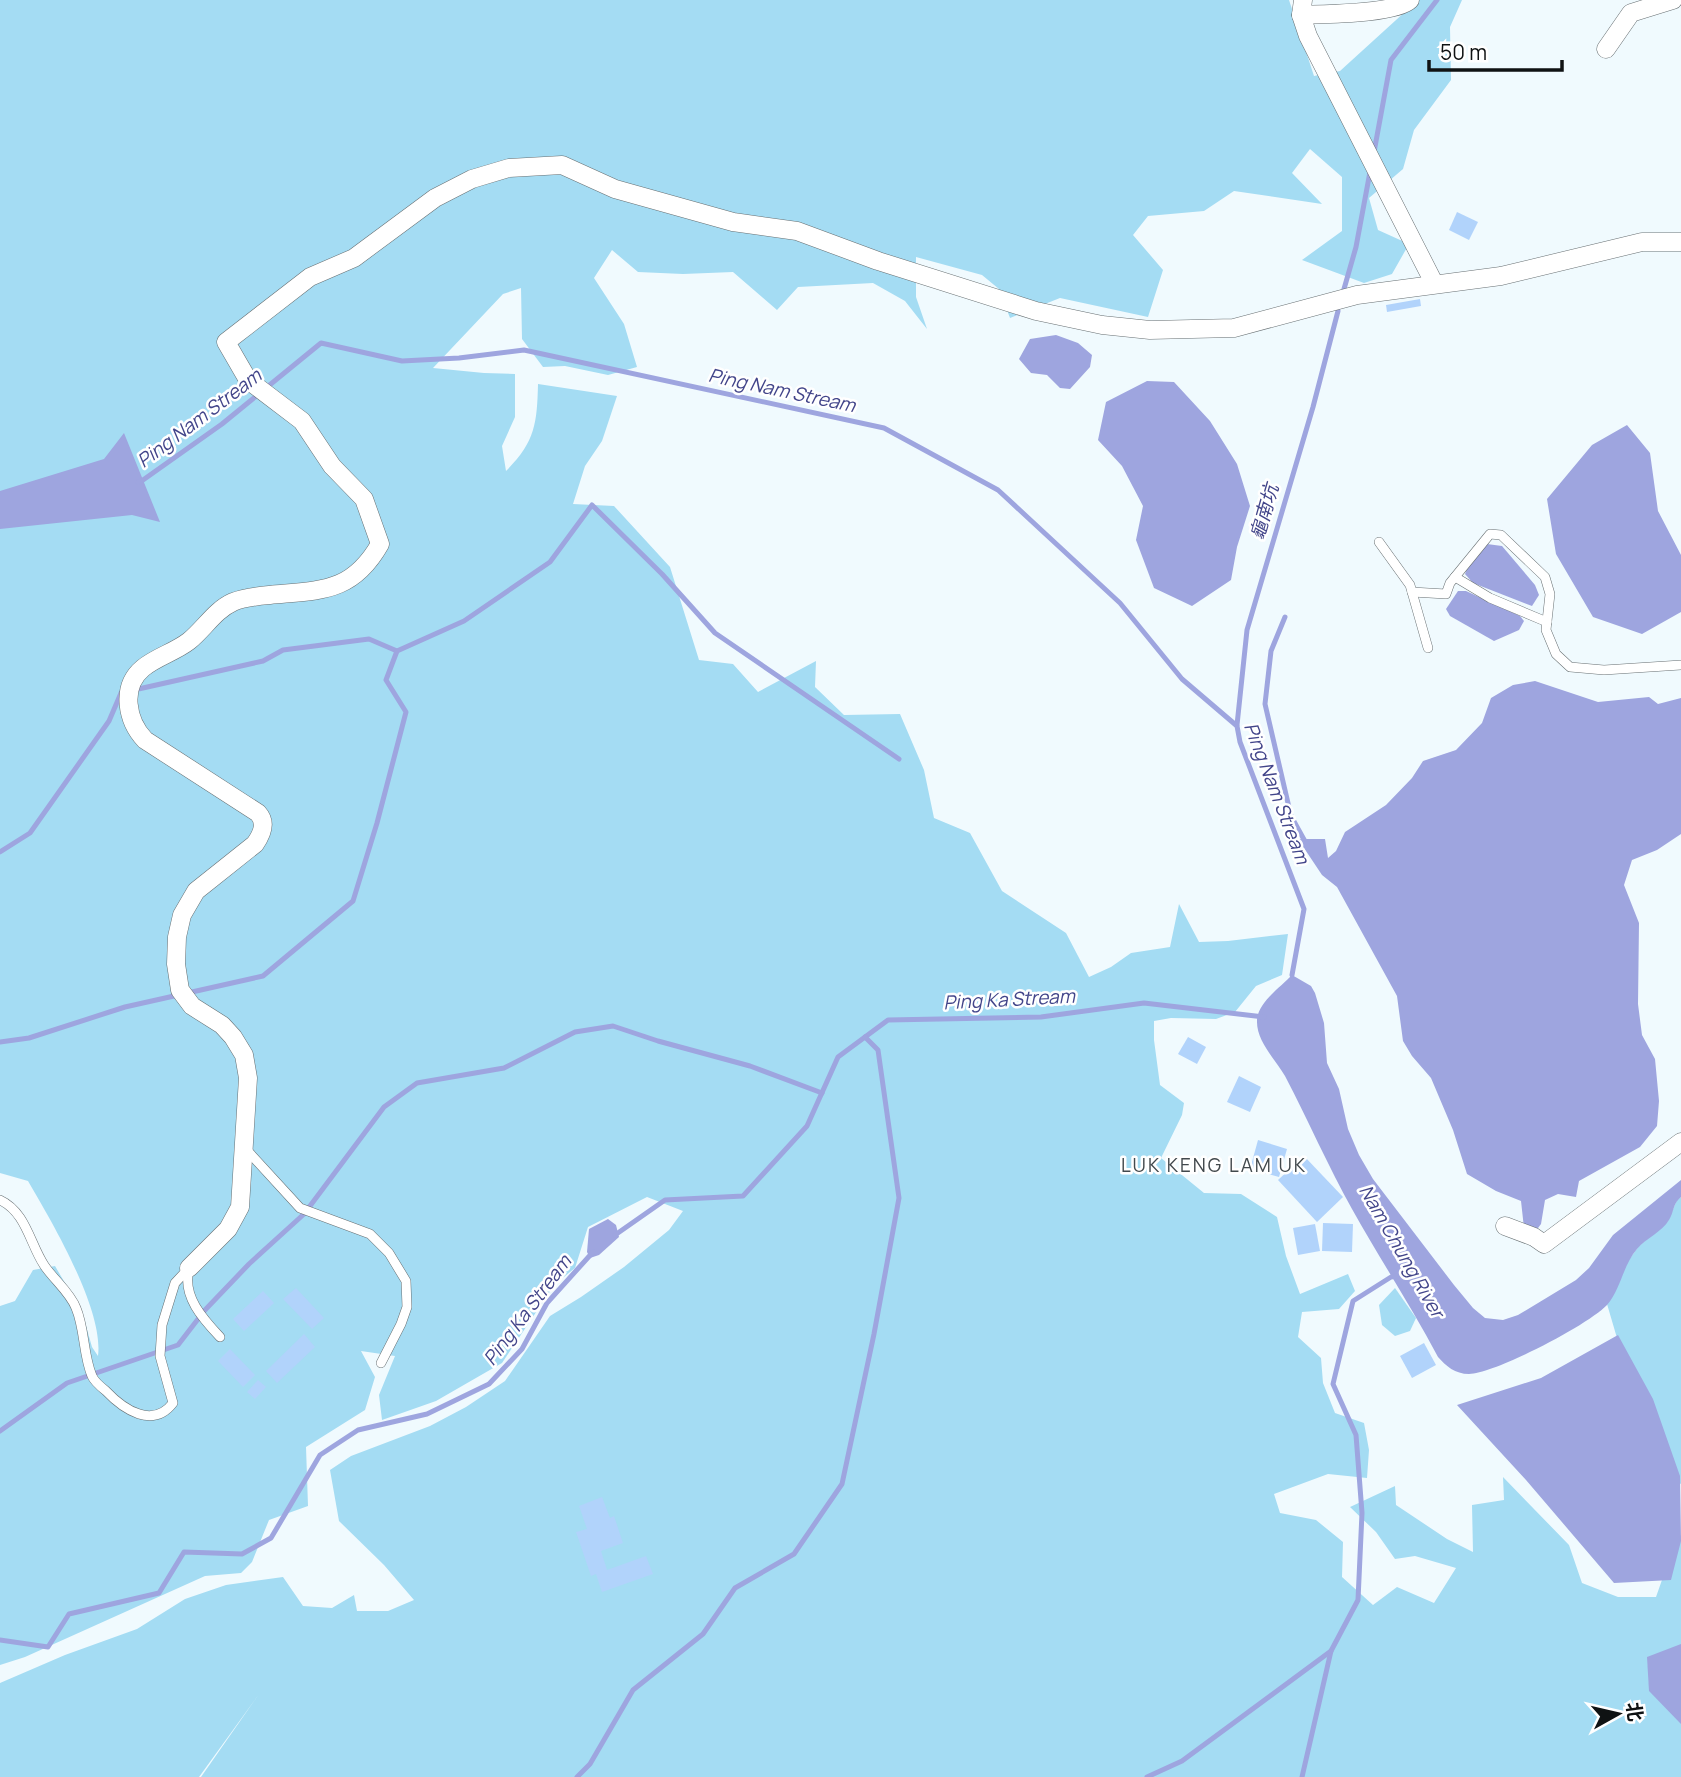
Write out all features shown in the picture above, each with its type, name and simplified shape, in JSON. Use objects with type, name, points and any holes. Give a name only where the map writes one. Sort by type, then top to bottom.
[{"type":"street","points":[[1409,0],[1405,5],[1385,9],[1302,8],[1308,36],[1434,284]]},
{"type":"street","points":[[1606,49],[1631,13],[1673,0]]},
{"type":"street","points":[[189,1269],[228,1229],[239,1213],[243,1193],[248,1093],[244,1055],[228,1030],[185,999],[178,981],[178,925],[192,897],[204,882],[255,844],[263,830],[258,813],[145,740],[130,716],[128,701],[134,679],[142,669],[187,642],[228,605],[245,598],[314,590],[342,583],[369,564],[380,544],[364,499],[332,466],[302,421],[248,380],[226,342],[310,277],[354,258],[435,198],[472,179],[509,168],[562,165],[615,189],[733,222],[797,231],[878,261],[1023,306],[1102,325],[1150,330],[1234,328],[1357,295],[1502,276],[1642,243],[1681,242]]},
{"type":"street","points":[[1504,1226],[1534,1237],[1544,1244],[1681,1142]]},
{"type":"lane","points":[[1412,592],[1446,594],[1455,576],[1490,534],[1501,535],[1545,577],[1550,594],[1546,630],[1556,654],[1570,667],[1604,670],[1681,665]]},
{"type":"lane","points":[[1379,542],[1409,585],[1428,648]]},
{"type":"lane","points":[[1455,576],[1490,598],[1546,622]]},
{"type":"lane","points":[[244,1147],[300,1208],[370,1234],[389,1253],[406,1281],[407,1300],[401,1324],[381,1363]]},
{"type":"lane","points":[[0,1200],[6,1203],[26,1227],[43,1264],[76,1306],[92,1377],[118,1405],[142,1415],[154,1416],[166,1412],[173,1403],[160,1356],[162,1325],[175,1283],[189,1269]]},
{"type":"lane","points":[[189,1269],[187,1279],[190,1294],[208,1325],[220,1337]]},
{"type":"shaded area","points":[[0,0],[1289,0],[1314,76],[1340,71],[1418,0],[1462,0],[1450,27],[1451,80],[1414,130],[1403,169],[1369,198],[1378,230],[1409,244],[1392,274],[1364,283],[1302,260],[1342,231],[1342,177],[1310,149],[1292,173],[1322,204],[1234,191],[1204,211],[1148,216],[1133,235],[1163,270],[1148,317],[1060,298],[1010,318],[999,289],[982,275],[916,257],[916,297],[927,329],[905,301],[873,283],[798,287],[777,310],[733,272],[638,272],[612,250],[594,278],[624,324],[637,367],[608,375],[565,366],[543,367],[522,339],[521,288],[503,294],[433,368],[515,374],[515,417],[502,446],[506,471],[529,441],[537,410],[538,384],[617,396],[602,441],[585,466],[573,504],[614,506],[670,567],[699,660],[733,664],[758,692],[816,661],[815,687],[844,715],[900,714],[924,770],[934,818],[970,833],[1002,891],[1066,933],[1089,977],[1111,967],[1131,953],[1170,947],[1179,904],[1199,942],[1288,934],[1282,975],[1256,986],[1235,1012],[1216,1019],[1171,1018],[1154,1021],[1160,1085],[1184,1103],[1182,1115],[1161,1158],[1204,1193],[1241,1194],[1277,1217],[1286,1256],[1300,1294],[1348,1274],[1355,1291],[1339,1309],[1302,1312],[1298,1337],[1321,1358],[1323,1383],[1335,1413],[1364,1423],[1369,1450],[1367,1478],[1328,1474],[1274,1494],[1280,1513],[1316,1520],[1343,1542],[1342,1577],[1373,1605],[1397,1587],[1434,1603],[1456,1568],[1415,1556],[1395,1559],[1376,1532],[1350,1507],[1395,1486],[1396,1505],[1447,1539],[1473,1552],[1472,1505],[1504,1500],[1503,1477],[1569,1545],[1582,1583],[1618,1597],[1656,1597],[1669,1560],[1670,1544],[1681,1535],[1681,1777],[201,1777],[259,1694],[199,1777],[0,1777],[0,1683],[65,1655],[137,1629],[185,1599],[226,1585],[283,1577],[303,1606],[332,1608],[354,1595],[357,1611],[388,1611],[414,1600],[384,1565],[339,1521],[330,1470],[351,1456],[430,1426],[466,1407],[505,1381],[550,1316],[624,1267],[669,1230],[683,1211],[647,1197],[588,1227],[575,1268],[555,1284],[502,1363],[436,1401],[382,1420],[379,1395],[395,1356],[361,1351],[375,1377],[365,1410],[306,1447],[308,1506],[269,1520],[252,1562],[241,1573],[205,1576],[25,1657],[0,1665],[0,1306],[15,1301],[33,1270],[55,1266],[82,1312],[92,1347],[98,1356],[98,1337],[85,1291],[62,1242],[28,1181],[0,1173]]},
{"type":"shaded area","points":[[1681,1197],[1681,1484],[1668,1478],[1632,1389],[1607,1304],[1628,1261],[1639,1246],[1668,1221]]},
{"type":"shaded area","points":[[1395,1288],[1416,1318],[1410,1331],[1395,1336],[1382,1325],[1379,1305]]},
{"type":"water","points":[[1056,335],[1078,343],[1092,355],[1090,367],[1070,389],[1060,388],[1047,375],[1031,373],[1019,359],[1030,339]]},
{"type":"water","points":[[1147,381],[1174,382],[1210,421],[1237,464],[1250,506],[1237,547],[1231,580],[1192,606],[1154,588],[1136,540],[1143,506],[1122,466],[1098,440],[1106,402]]},
{"type":"water","points":[[1627,425],[1650,453],[1658,511],[1681,555],[1681,612],[1642,634],[1593,617],[1556,554],[1547,499],[1592,445]]},
{"type":"water","points":[[124,433],[160,522],[132,515],[0,529],[0,491],[104,459]]},
{"type":"water","points":[[1487,544],[1502,546],[1535,585],[1539,595],[1532,606],[1473,583],[1465,574],[1470,562]]},
{"type":"water","points":[[1458,591],[1466,591],[1520,616],[1524,621],[1519,630],[1494,641],[1450,616],[1446,609]]},
{"type":"water","points":[[1535,681],[1598,702],[1649,697],[1658,704],[1681,698],[1681,834],[1657,850],[1632,860],[1624,885],[1639,923],[1638,1004],[1642,1035],[1655,1059],[1659,1101],[1657,1126],[1640,1147],[1579,1181],[1576,1197],[1558,1194],[1545,1200],[1541,1224],[1535,1232],[1524,1228],[1521,1201],[1496,1191],[1467,1174],[1453,1130],[1431,1078],[1403,1041],[1397,996],[1337,887],[1322,875],[1298,839],[1325,839],[1328,858],[1336,851],[1345,832],[1386,805],[1412,778],[1423,761],[1456,750],[1482,723],[1491,698],[1513,685]]},
{"type":"water","name":"Nam Chung River","points":[[1292,975],[1311,986],[1315,993],[1324,1023],[1327,1063],[1339,1089],[1348,1129],[1359,1155],[1373,1179],[1454,1285],[1485,1318],[1503,1320],[1518,1315],[1576,1280],[1589,1268],[1613,1235],[1681,1180],[1681,1197],[1676,1202],[1669,1220],[1632,1255],[1616,1292],[1607,1305],[1597,1314],[1541,1347],[1482,1372],[1459,1373],[1438,1357],[1352,1209],[1285,1076],[1260,1035],[1257,1020],[1261,1007]]},
{"type":"water","points":[[608,1219],[616,1225],[619,1237],[599,1255],[590,1258],[587,1252],[589,1229]]},
{"type":"water","points":[[1618,1335],[1653,1399],[1680,1476],[1681,1541],[1671,1580],[1614,1583],[1526,1480],[1457,1405],[1541,1378]]},
{"type":"water","points":[[1681,1644],[1681,1724],[1649,1691],[1647,1657]]},
{"type":"building","points":[[1457,212],[1478,222],[1469,240],[1449,230]]},
{"type":"building","points":[[1420,299],[1421,306],[1387,312],[1386,305]]},
{"type":"building","points":[[1188,1037],[1206,1047],[1197,1064],[1178,1054]]},
{"type":"building","points":[[1239,1076],[1261,1087],[1250,1112],[1227,1102]]},
{"type":"building","points":[[1258,1140],[1287,1149],[1279,1177],[1250,1169]]},
{"type":"building","points":[[1304,1156],[1343,1197],[1317,1222],[1278,1180]]},
{"type":"building","points":[[1323,1223],[1353,1224],[1352,1252],[1322,1251]]},
{"type":"building","points":[[1315,1224],[1320,1251],[1298,1255],[1293,1228]]},
{"type":"building","points":[[296,1288],[324,1318],[312,1329],[283,1299]]},
{"type":"building","points":[[263,1291],[274,1303],[244,1331],[233,1319]]},
{"type":"building","points":[[304,1334],[315,1347],[277,1383],[266,1371]]},
{"type":"building","points":[[1424,1343],[1436,1365],[1412,1378],[1400,1356]]},
{"type":"building","points":[[230,1349],[255,1375],[243,1387],[218,1361]]},
{"type":"building","points":[[258,1380],[266,1387],[255,1399],[247,1392]]},
{"type":"building","points":[[602,1497],[610,1518],[614,1516],[623,1543],[601,1551],[607,1570],[646,1556],[653,1574],[602,1592],[596,1574],[591,1576],[576,1532],[587,1529],[579,1506]]},
{"type":"waterway","name":"龜南坑","points":[[1374,152],[1391,60],[1437,0]]},
{"type":"waterway","name":"龜南坑","points":[[1344,289],[1356,247],[1370,172]]},
{"type":"waterway","name":"龜南坑","points":[[1237,725],[1247,630],[1313,407],[1338,311]]},
{"type":"waterway","name":"Ping Nam Stream","points":[[138,482],[222,424],[321,343],[402,361],[459,358],[524,350],[884,428],[998,490],[1120,603],[1182,679],[1237,726],[1240,742],[1304,909],[1292,975]]},
{"type":"waterway","points":[[0,1042],[29,1038],[125,1007],[263,976],[353,901],[406,712],[386,680],[397,651],[464,621],[550,562],[592,505],[662,574],[715,633],[899,759]]},
{"type":"waterway","points":[[1285,617],[1271,651],[1265,704],[1291,816],[1307,845]]},
{"type":"waterway","points":[[134,690],[263,661],[283,650],[369,639],[397,651]]},
{"type":"waterway","points":[[0,852],[30,833],[109,721],[121,693],[125,692]]},
{"type":"waterway","name":"Ping Ka Stream","points":[[615,1235],[665,1200],[743,1196],[807,1126],[838,1057],[888,1020],[1041,1017],[1144,1003],[1264,1017]]},
{"type":"waterway","points":[[0,1431],[67,1383],[178,1345],[205,1310],[249,1264],[304,1214],[384,1107],[417,1083],[504,1068],[575,1032],[613,1026],[750,1066],[822,1093]]},
{"type":"waterway","points":[[577,1777],[590,1764],[633,1690],[703,1634],[735,1588],[794,1554],[842,1484],[899,1198],[878,1050],[865,1037]]},
{"type":"waterway","name":"Ping Ka Stream","points":[[0,1640],[48,1647],[69,1614],[159,1593],[184,1552],[242,1554],[271,1538],[320,1455],[358,1430],[427,1414],[489,1384],[522,1349],[547,1303],[593,1252]]},
{"type":"waterway","name":"Nam Chung River","points":[[1147,1777],[1182,1761],[1331,1651],[1358,1600],[1362,1513],[1356,1435],[1333,1384],[1353,1301],[1391,1277],[1398,1276]]},
{"type":"waterway","points":[[1302,1777],[1331,1651]]},
{"type":"district","name":"LUK KENG LAM UK","points":[[1214,1165]]}]
